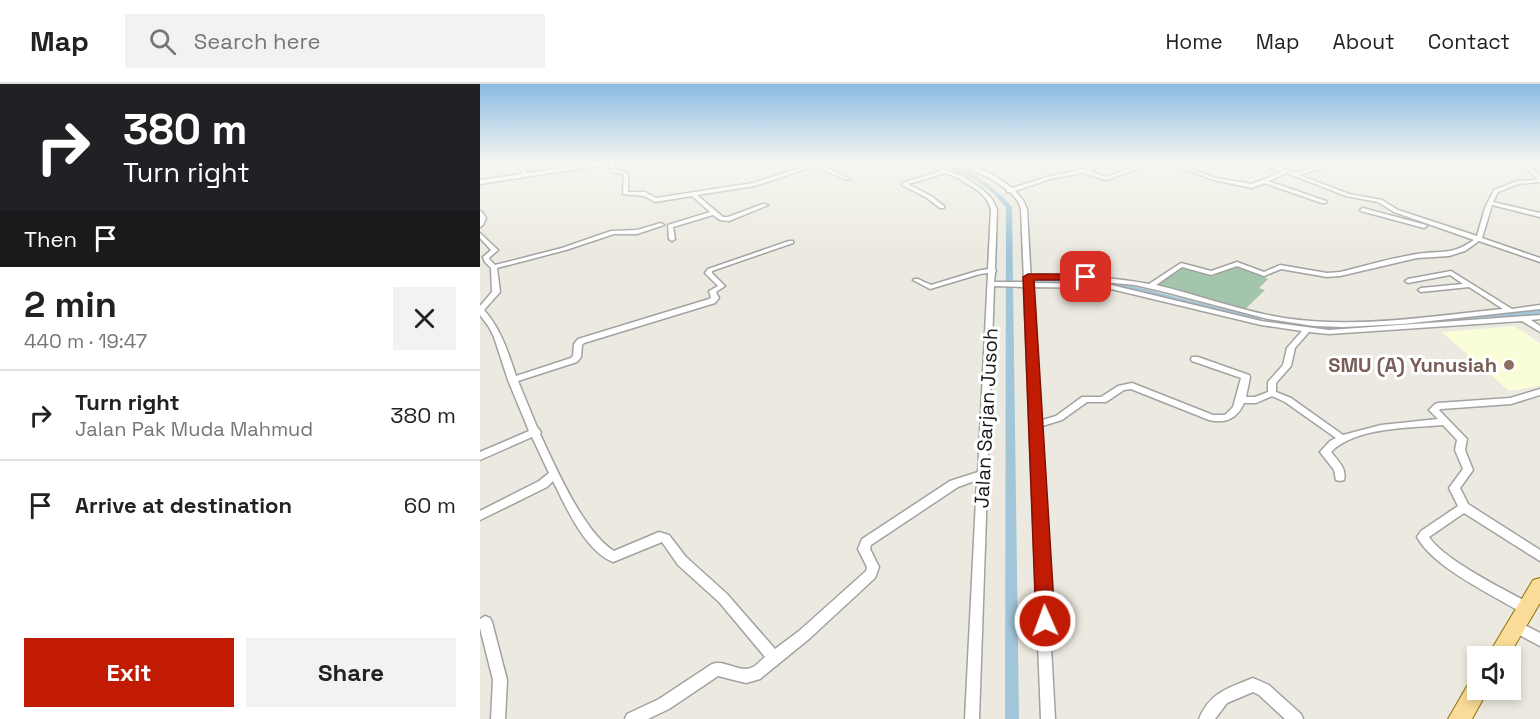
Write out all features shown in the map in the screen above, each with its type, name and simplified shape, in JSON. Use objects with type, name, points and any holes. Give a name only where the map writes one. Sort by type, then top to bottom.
[{"type":"main road","points":[[1503,646],[1540,586]]},
{"type":"main road","points":[[1459,719],[1471,700]]},
{"type":"street","points":[[625,192],[626,194],[645,194],[655,200],[707,192]]},
{"type":"street","points":[[918,192],[942,207]]},
{"type":"street","name":"Jalan Sarjan Jusoh","points":[[972,719],[983,474],[997,284],[993,271],[992,203],[981,192]]},
{"type":"street","points":[[1010,192],[1019,200],[1024,209],[1025,281],[1036,425],[1048,719]]},
{"type":"street","points":[[1294,192],[1324,202]]},
{"type":"street","points":[[1340,192],[1380,201],[1391,209],[1540,260]]},
{"type":"street","points":[[1150,286],[1179,266],[1208,273],[1237,264],[1266,275],[1280,267],[1327,275],[1418,256],[1449,254],[1463,250],[1478,238],[1480,227],[1487,218],[1490,203],[1496,192]]},
{"type":"street","points":[[693,194],[722,219],[729,219],[765,205]]},
{"type":"street","points":[[1490,203],[1540,215]]},
{"type":"street","points":[[1363,210],[1412,224],[1452,230]]},
{"type":"street","points":[[480,213],[483,218],[480,225]]},
{"type":"street","points":[[672,239],[670,226],[714,213]]},
{"type":"street","points":[[494,267],[564,249],[614,232],[637,232],[661,225]]},
{"type":"street","points":[[480,235],[495,250],[486,257],[494,267],[496,292],[480,310],[499,338],[512,380],[554,474],[583,527],[606,556],[622,555],[651,540],[665,538],[682,561],[723,598],[775,658]]},
{"type":"street","points":[[512,380],[573,360],[577,357],[578,344],[581,341],[712,301],[715,298],[712,291],[722,286],[708,271],[791,242]]},
{"type":"street","points":[[916,280],[930,287],[979,272],[993,271]]},
{"type":"street","points":[[1408,281],[1451,273],[1540,330]]},
{"type":"street","points":[[997,284],[1108,279],[1150,286],[1261,323],[1306,331],[1347,332],[1517,315],[1540,306]]},
{"type":"street","points":[[1025,281],[1107,286],[1308,323],[1360,323],[1517,315],[1540,317]]},
{"type":"street","points":[[1421,290],[1470,285]]},
{"type":"street","points":[[1272,393],[1272,382],[1290,361],[1293,343],[1306,331]]},
{"type":"street","points":[[1036,425],[1059,417],[1085,399],[1109,398],[1126,386],[1146,389],[1221,420],[1230,417],[1242,400],[1244,375],[1195,360]]},
{"type":"street","points":[[1540,392],[1506,401],[1483,401],[1435,407],[1435,412],[1462,439],[1460,450],[1468,470],[1454,488],[1464,507],[1540,556]]},
{"type":"street","points":[[1242,400],[1256,400],[1272,393],[1288,400],[1343,439]]},
{"type":"street","points":[[1340,477],[1339,469],[1325,452],[1343,439],[1391,426],[1445,422]]},
{"type":"street","points":[[480,456],[536,432]]},
{"type":"street","points":[[480,516],[543,484],[554,474]]},
{"type":"street","points":[[632,719],[664,705],[712,671],[722,669],[746,676],[775,658],[871,574],[873,567],[864,549],[866,542],[954,484],[983,474]]},
{"type":"street","points":[[1464,507],[1425,534],[1423,537],[1425,544],[1454,565],[1526,608]]},
{"type":"street","points":[[484,622],[500,680],[498,719]]},
{"type":"street","points":[[1515,626],[1540,640]]},
{"type":"street","points":[[1206,719],[1222,698],[1253,685],[1264,690],[1296,719]]},
{"type":"shaded area","points":[[1239,265],[1268,279],[1259,288],[1265,290],[1242,312],[1154,287],[1181,267],[1214,276],[1228,267]]},
{"type":"shaded area","name":"SMU (A) Yunusiah","points":[[1514,326],[1540,343],[1540,386],[1509,391],[1442,332]]},
{"type":"waterway","points":[[995,192],[1009,207],[1012,719]]},
{"type":"waterway","points":[[1033,281],[1082,281],[1128,287],[1257,320]]},
{"type":"waterway","points":[[1307,328],[1411,324],[1540,312]]},
{"type":"place","name":"SMU (A) Yunusiah","points":[[1509,365]]},
{"type":"route","points":[[1045,621],[1028,277],[1086,277]]}]
